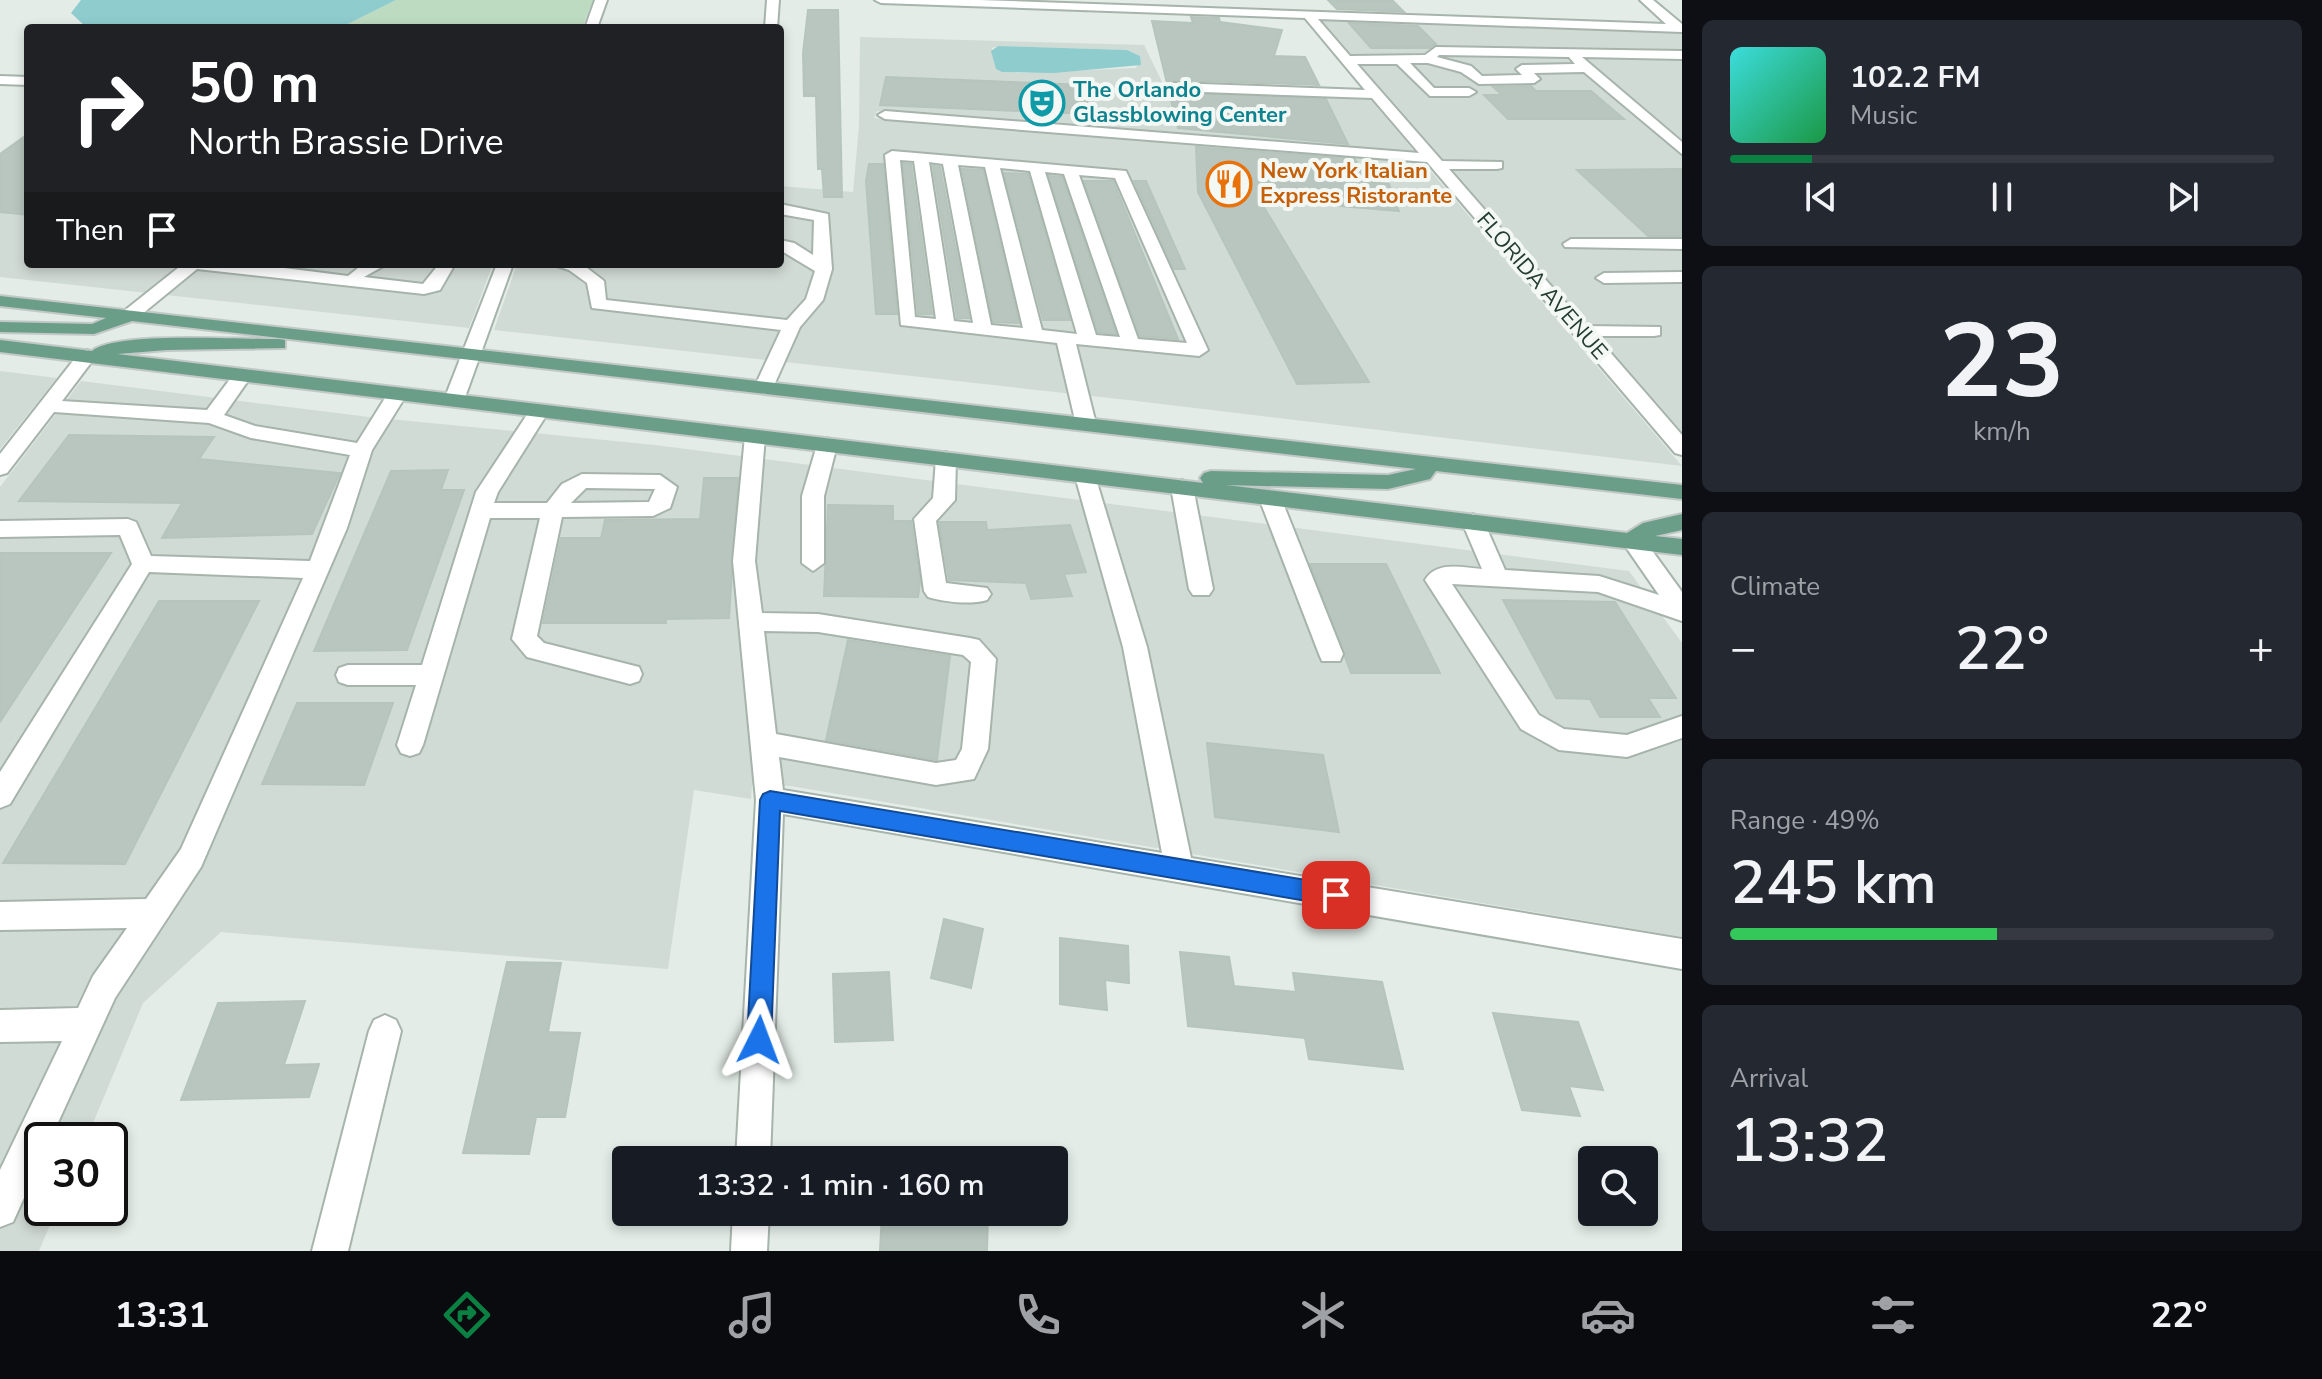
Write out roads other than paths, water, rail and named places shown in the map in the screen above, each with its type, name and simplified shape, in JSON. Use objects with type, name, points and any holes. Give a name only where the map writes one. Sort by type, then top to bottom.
[{"type":"main road","points":[[0,301],[1682,492]]},
{"type":"main road","points":[[0,327],[94,329],[130,315]]},
{"type":"main road","points":[[87,356],[139,343],[232,347],[345,341]]},
{"type":"main road","points":[[0,346],[1682,547]]},
{"type":"main road","points":[[1097,477],[1295,477],[1388,482],[1423,474],[1430,464]]},
{"type":"main road","points":[[1632,540],[1651,528],[1682,522]]},
{"type":"street","points":[[592,24],[601,0]]},
{"type":"street","points":[[771,24],[773,0]]},
{"type":"street","points":[[881,0],[1034,2],[1308,15],[1460,15],[1680,28]]},
{"type":"street","points":[[1245,0],[1250,13]]},
{"type":"street","points":[[1646,0],[1680,28]]},
{"type":"street","name":"FLORIDA AVENUE","points":[[1308,15],[1682,448]]},
{"type":"street","points":[[1428,59],[1436,51],[1568,52],[1676,55],[1682,64]]},
{"type":"street","points":[[1568,52],[1682,150]]},
{"type":"street","points":[[1347,60],[1428,59],[1466,69],[1479,80],[1534,79],[1522,69],[1587,68]]},
{"type":"street","points":[[1400,60],[1430,92],[1469,92]]},
{"type":"street","points":[[0,80],[24,81]]},
{"type":"street","points":[[1174,87],[1376,94]]},
{"type":"street","points":[[885,115],[1497,165]]},
{"type":"street","points":[[892,155],[950,160],[1121,174],[1199,350],[907,321],[892,155]]},
{"type":"street","points":[[921,158],[946,325]]},
{"type":"street","points":[[950,160],[983,329]]},
{"type":"street","points":[[991,163],[1034,335]]},
{"type":"street","points":[[1036,167],[1088,340]]},
{"type":"street","points":[[1070,170],[1131,344]]},
{"type":"street","points":[[764,388],[792,326],[814,300],[824,269],[819,239],[822,217],[784,210]]},
{"type":"street","points":[[1571,244],[1682,244]]},
{"type":"street","points":[[784,245],[824,269]]},
{"type":"street","points":[[130,315],[188,268]]},
{"type":"street","points":[[258,268],[424,289],[434,286],[445,268]]},
{"type":"street","points":[[352,281],[368,268]]},
{"type":"street","points":[[454,400],[504,268]]},
{"type":"street","points":[[577,268],[595,281],[598,304],[792,326]]},
{"type":"street","points":[[1604,278],[1682,277]]},
{"type":"street","points":[[1581,331],[1654,331]]},
{"type":"street","points":[[1065,338],[1086,424]]},
{"type":"street","points":[[0,468],[87,356]]},
{"type":"street","points":[[212,417],[243,375]]},
{"type":"street","points":[[0,1209],[104,987],[191,858],[318,570],[362,450],[397,394]]},
{"type":"street","points":[[48,406],[212,417],[251,432],[362,450]]},
{"type":"street","points":[[410,745],[487,492],[539,411]]},
{"type":"street","points":[[754,1146],[770,800],[744,561],[755,436]]},
{"type":"street","points":[[813,563],[813,496],[827,445]]},
{"type":"street","points":[[946,459],[944,500],[925,519],[936,591],[979,594]]},
{"type":"street","points":[[1097,477],[1179,869]]},
{"type":"street","points":[[1182,487],[1201,589]]},
{"type":"street","points":[[1270,498],[1331,654]]},
{"type":"street","points":[[481,511],[553,510],[524,639],[536,650],[630,674]]},
{"type":"street","points":[[1473,522],[1497,577]]},
{"type":"street","points":[[0,529],[128,527],[143,564]]},
{"type":"street","points":[[1632,540],[1682,611]]},
{"type":"street","points":[[143,564],[318,570]]},
{"type":"street","points":[[0,796],[143,564]]},
{"type":"street","points":[[1682,611],[1599,584],[1443,575],[1437,580],[1530,722],[1559,739],[1627,746],[1682,727]]},
{"type":"street","points":[[751,622],[818,623],[970,647],[984,659],[975,749],[964,771],[936,774],[764,743]]},
{"type":"street","points":[[348,675],[431,675]]},
{"type":"street","points":[[770,800],[1682,954]]},
{"type":"street","points":[[0,916],[154,913]]},
{"type":"street","points":[[0,1026],[87,1024]]},
{"type":"street","points":[[330,1251],[385,1031]]},
{"type":"street","points":[[749,1251],[750,1226]]},
{"type":"water","points":[[81,0],[396,0],[348,24],[83,24],[71,13]]},
{"type":"water","points":[[998,46],[1127,50],[1140,56],[1141,65],[1054,73],[1002,72],[996,69],[991,51]]},
{"type":"place","name":"The Orlando Glassblowing Center","points":[[1042,103]]},
{"type":"place","name":"New York Italian Express Ristorante","points":[[1229,184]]}]
